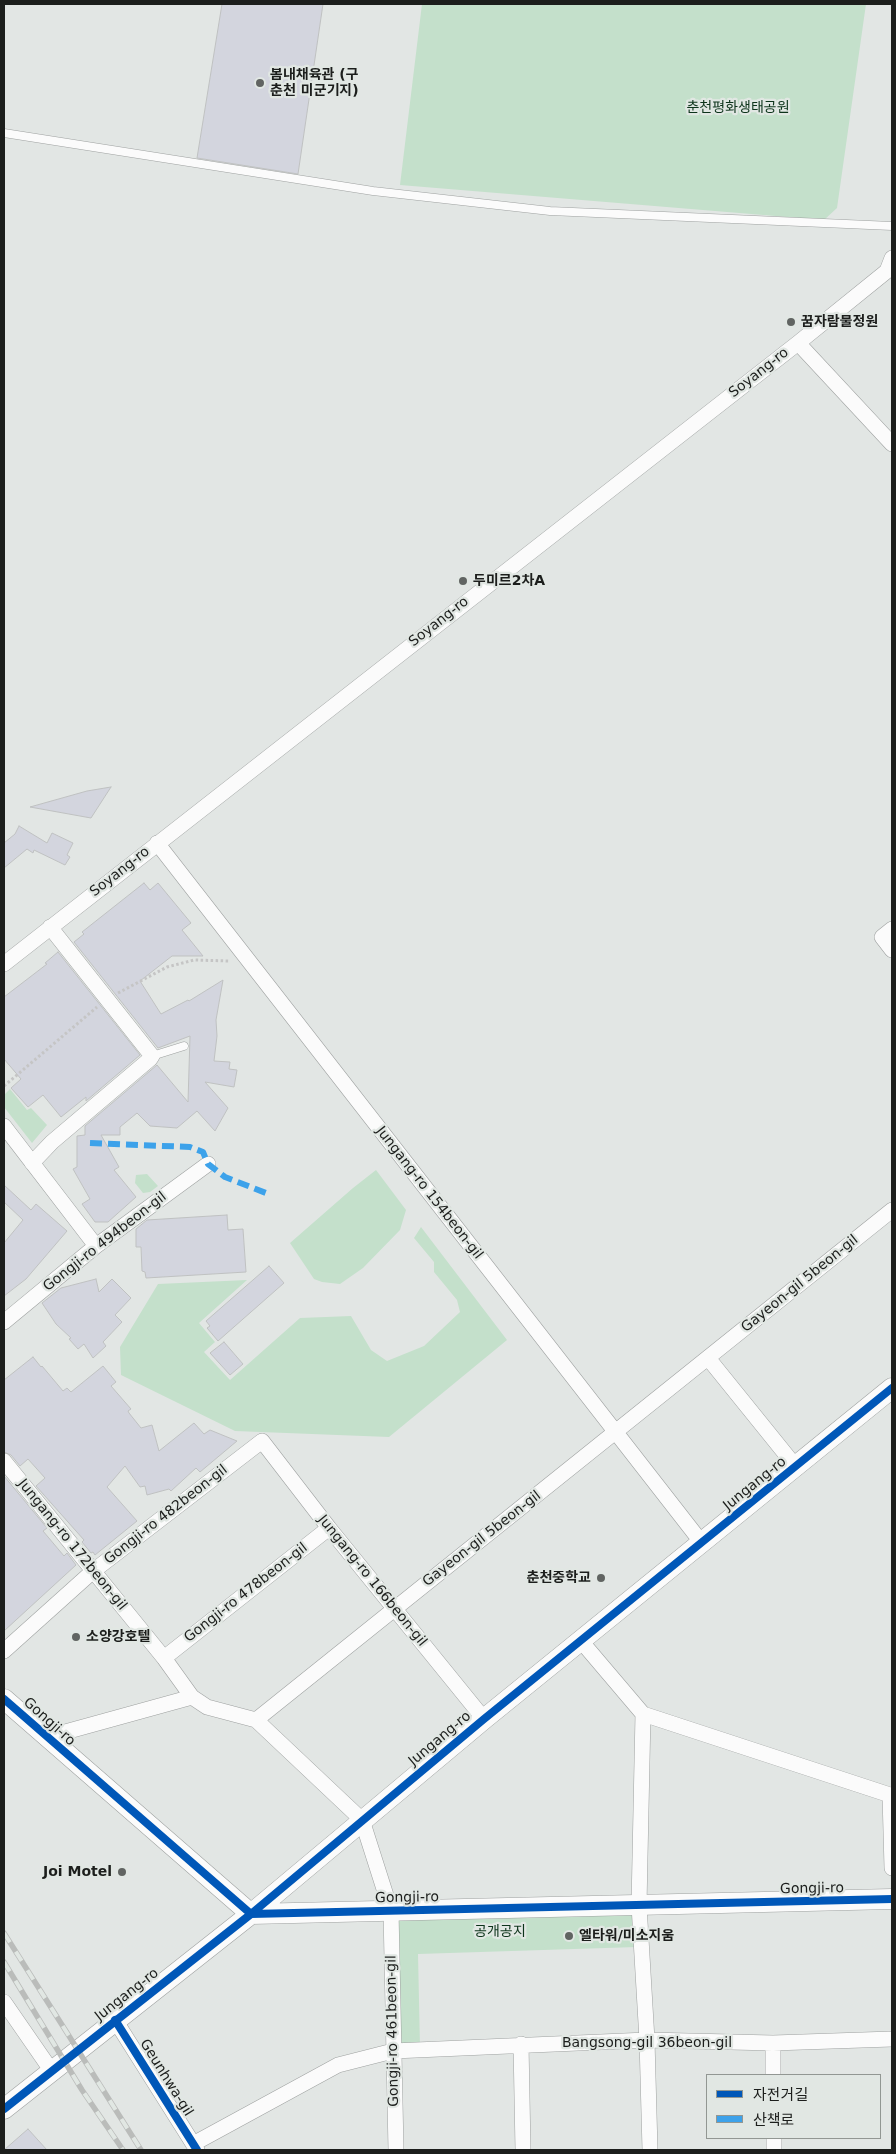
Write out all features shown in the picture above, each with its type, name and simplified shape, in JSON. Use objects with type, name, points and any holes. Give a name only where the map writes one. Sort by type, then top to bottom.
[{"type":"street","name":"Soyang-ro","points":[[4,964],[891,269]]},
{"type":"street","points":[[798,343],[892,444]]},
{"type":"street","name":"Jungang-ro 154beon-gil","points":[[157,843],[702,1543]]},
{"type":"street","points":[[32,1163],[52,1142],[152,1056],[50,927]]},
{"type":"street","points":[[892,929],[882,937],[892,950]]},
{"type":"street","points":[[4,1126],[96,1246]]},
{"type":"street","name":"Gongji-ro 494beon-gil","points":[[4,1322],[96,1246],[208,1164]]},
{"type":"street","name":"Gayeon-gil 5beon-gil","points":[[256,1720],[393,1609],[616,1434],[892,1210]]},
{"type":"street","points":[[708,1358],[796,1467]]},
{"type":"street","name":"Jungang-ro","points":[[4,2109],[251,1914],[484,1719],[892,1388]]},
{"type":"street","name":"Jungang-ro 166beon-gil","points":[[262,1441],[328,1528],[484,1719]]},
{"type":"street","name":"Gongji-ro 482beon-gil","points":[[4,1651],[92,1572],[262,1441]]},
{"type":"street","name":"Jungang-ro 172beon-gil","points":[[4,1461],[92,1572],[164,1658],[192,1697],[207,1707],[256,1720],[362,1820]]},
{"type":"street","name":"Gongji-ro 478beon-gil","points":[[164,1658],[328,1528]]},
{"type":"street","points":[[580,1641],[643,1714],[890,1795],[892,1868]]},
{"type":"street","points":[[47,1737],[192,1697]]},
{"type":"street","name":"Gongji-ro","points":[[4,1699],[251,1914],[892,1899]]},
{"type":"street","points":[[643,1714],[639,1905],[647,2040],[650,2150]]},
{"type":"street","name":"Gongji-ro 461beon-gil","points":[[362,1820],[391,1911],[396,2150]]},
{"type":"street","points":[[4,2002],[51,2070]]},
{"type":"street","name":"Geunhwa-gil","points":[[115,2020],[195,2147]]},
{"type":"street","name":"Bangsong-gil 36beon-gil","points":[[195,2147],[338,2065],[393,2051],[647,2040],[772,2043],[892,2039]]},
{"type":"street","points":[[772,2043],[773,2074]]},
{"type":"street","points":[[521,2044],[523,2150]]},
{"type":"lane","points":[[4,133],[373,191],[550,211],[892,226]]},
{"type":"lane","points":[[152,1056],[184,1046]]},
{"type":"green space","name":"춘천평화생태공원","points":[[422,4],[866,4],[837,208],[824,220],[400,185]]},
{"type":"green space","points":[[10,1089],[27,1110],[31,1108],[47,1125],[32,1143],[4,1107],[4,1095]]},
{"type":"green space","points":[[376,1170],[406,1210],[400,1230],[363,1268],[340,1284],[314,1279],[290,1243]]},
{"type":"green space","points":[[147,1174],[158,1186],[150,1192],[143,1193],[135,1183],[136,1175]]},
{"type":"green space","points":[[421,1227],[507,1340],[389,1437],[235,1431],[121,1375],[120,1347],[158,1284],[247,1280],[199,1323],[215,1342],[204,1352],[230,1380],[300,1318],[351,1316],[371,1350],[387,1361],[424,1346],[460,1312],[457,1300],[434,1272],[434,1262],[414,1238]]},
{"type":"green space","name":"공개공지","points":[[636,1907],[637,1947],[418,1954],[420,2047],[397,2048],[393,1916]]},
{"type":"building","name":"봄내채육관 (구 춘천 미군기지)","points":[[222,4],[323,4],[298,174],[197,158]]},
{"type":"building","points":[[111,787],[91,818],[30,807],[87,791]]},
{"type":"building","points":[[19,826],[47,843],[52,833],[73,843],[67,855],[70,857],[65,865],[34,850],[33,853],[27,849],[4,868],[4,843],[15,834]]},
{"type":"building","points":[[144,883],[150,890],[158,883],[191,923],[182,930],[203,956],[172,956],[140,981],[161,1014],[189,1001],[223,980],[216,1020],[217,1036],[214,1061],[230,1062],[229,1069],[237,1070],[234,1087],[205,1082],[228,1108],[215,1131],[197,1111],[177,1128],[150,1126],[137,1113],[120,1127],[120,1135],[101,1135],[119,1167],[114,1170],[136,1197],[108,1222],[95,1222],[82,1204],[90,1199],[73,1169],[77,1167],[77,1136],[85,1135],[85,1126],[157,1065],[188,1102],[190,1036],[158,1048],[74,942],[84,934],[82,932]]},
{"type":"building","points":[[58,952],[140,1055],[86,1101],[86,1097],[61,1117],[43,1095],[28,1107],[11,1088],[21,1079],[4,1059],[4,997],[47,964],[45,963]]},
{"type":"building","points":[[4,1185],[31,1210],[36,1204],[67,1231],[26,1279],[4,1296],[4,1243],[23,1220],[4,1202]]},
{"type":"building","points":[[227,1215],[228,1230],[243,1229],[246,1272],[146,1278],[145,1272],[142,1271],[141,1247],[136,1247],[136,1229],[147,1220]]},
{"type":"building","points":[[269,1266],[284,1283],[218,1341],[207,1328],[210,1326],[206,1321]]},
{"type":"building","points":[[96,1279],[99,1292],[112,1279],[131,1298],[115,1315],[122,1322],[103,1342],[106,1346],[93,1358],[84,1344],[78,1349],[69,1339],[71,1338],[56,1324],[42,1303],[61,1288]]},
{"type":"building","points":[[224,1342],[243,1364],[230,1375],[210,1353]]},
{"type":"building","points":[[33,1357],[63,1391],[67,1388],[71,1392],[103,1366],[116,1382],[111,1386],[131,1409],[128,1411],[129,1413],[141,1428],[152,1425],[159,1451],[194,1423],[204,1434],[210,1430],[237,1441],[200,1472],[196,1468],[171,1491],[169,1489],[147,1495],[145,1486],[140,1487],[125,1466],[107,1487],[137,1521],[95,1555],[93,1552],[91,1553],[82,1542],[84,1540],[36,1486],[45,1478],[28,1459],[20,1466],[11,1455],[4,1452],[4,1380]]},
{"type":"building","points":[[4,1476],[47,1528],[43,1531],[64,1556],[67,1553],[76,1565],[4,1631]]},
{"type":"building","points":[[28,2129],[47,2150],[4,2150]]},
{"type":"railway","points":[[4,1933],[141,2150]]},
{"type":"railway","points":[[4,1962],[82,2090],[123,2150]]},
{"type":"marked path","points":[[90,1143],[190,1147],[203,1152],[208,1164],[225,1177],[266,1193]]},
{"type":"cycle path","points":[[4,2109],[251,1914],[484,1719],[892,1388]]},
{"type":"cycle path","points":[[4,1699],[251,1914],[892,1899]]},
{"type":"cycle path","points":[[115,2020],[197,2150]]},
{"type":"place","name":"봄내채육관 (구 춘천 미군기지)","points":[[260,83]]},
{"type":"place","name":"꿈자람물정원","points":[[791,322]]},
{"type":"place","name":"두미르2차A","points":[[463,581]]},
{"type":"place","name":"춘천중학교","points":[[601,1578]]},
{"type":"place","name":"소양강호텔","points":[[76,1637]]},
{"type":"place","name":"Joi Motel","points":[[122,1872]]},
{"type":"place","name":"엘타워/미소지움","points":[[569,1936]]}]
